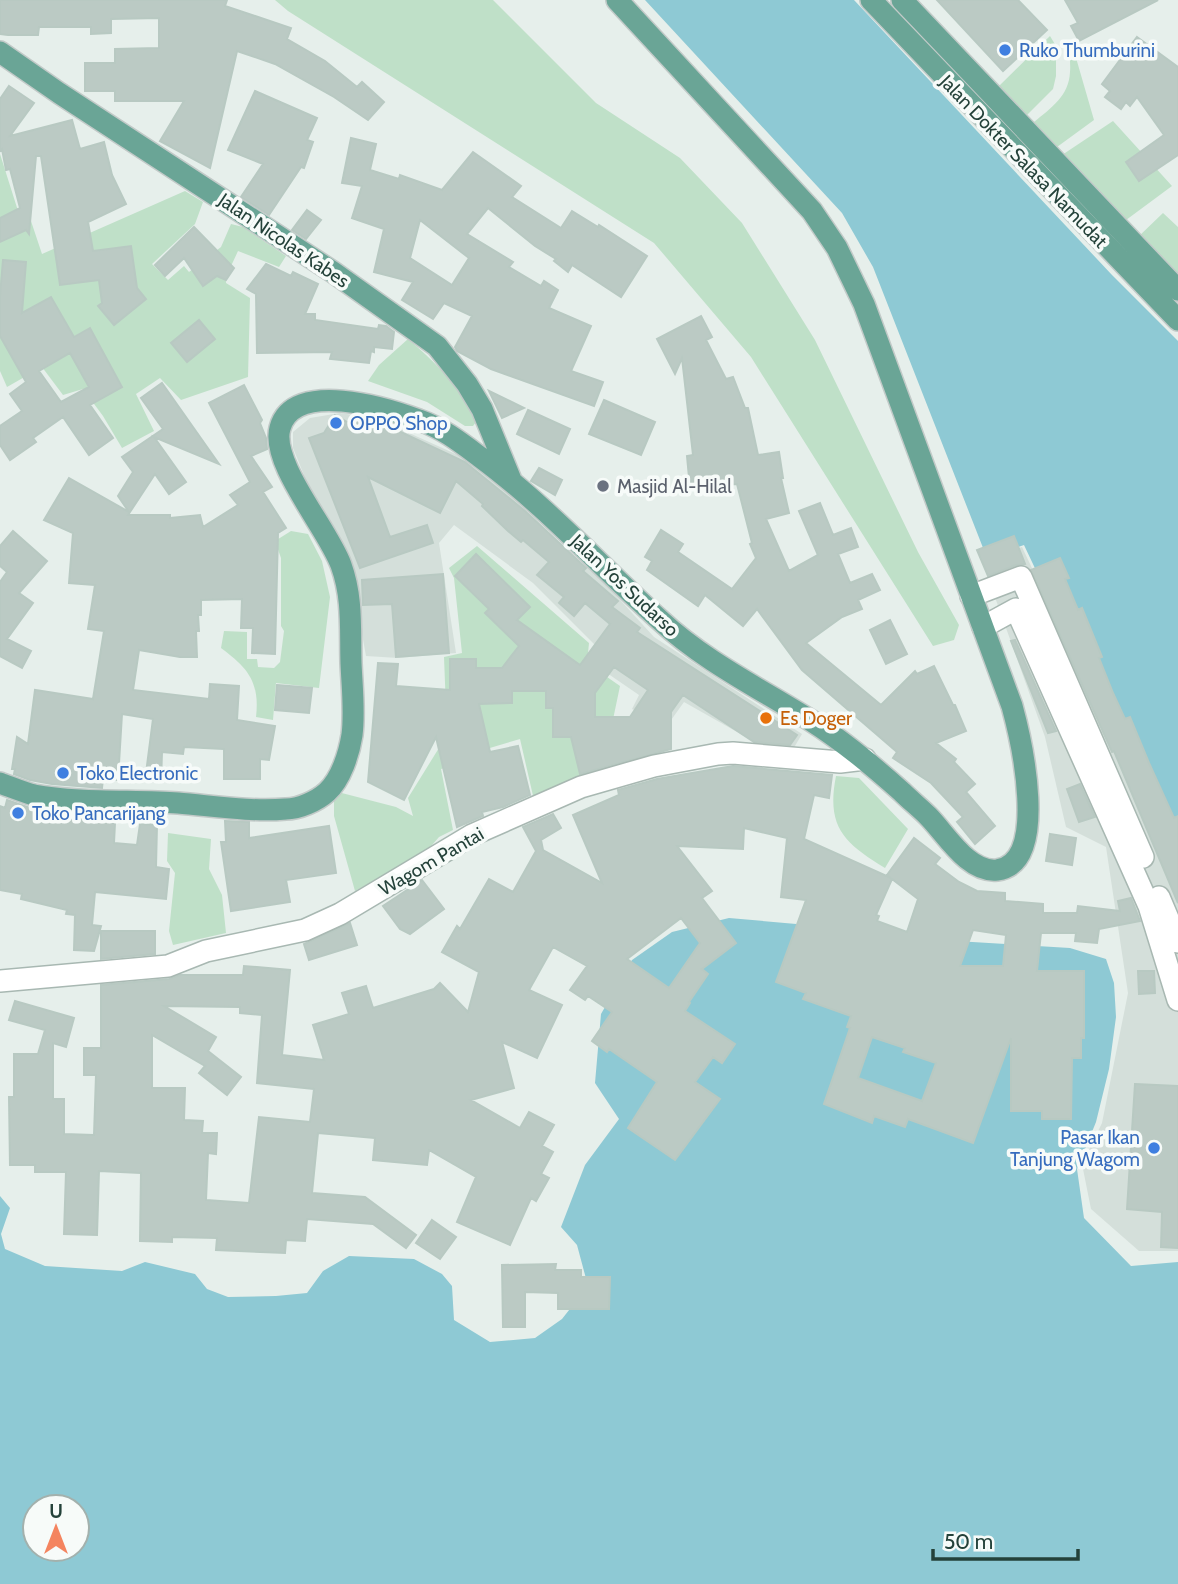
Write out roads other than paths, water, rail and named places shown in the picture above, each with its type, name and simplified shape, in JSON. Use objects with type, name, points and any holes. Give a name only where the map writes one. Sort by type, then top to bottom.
[{"type":"main road","name":"Jalan Yos Sudarso","points":[[0,783],[35,795],[291,810],[311,802],[329,790],[345,763],[352,736],[349,590],[340,562],[287,469],[278,439],[284,417],[309,402],[355,402],[398,412],[442,429],[511,480],[663,623],[737,677],[811,720],[865,759],[929,817],[976,865],[992,871],[1003,869],[1012,863],[1026,842],[1027,792],[1012,706],[864,304],[837,248],[812,211],[617,0]]},
{"type":"main road","name":"Jalan Dokter Salasa Namudat","points":[[871,0],[1178,320]]},
{"type":"main road","name":"Jalan Dokter Salasa Namudat","points":[[902,0],[1177,290]]},
{"type":"main road","name":"Jalan Nicolas Kabes","points":[[2,56],[333,272],[437,346],[467,384],[482,410],[511,480]]},
{"type":"main road","points":[[1032,170],[1050,156]]},
{"type":"street","points":[[971,596],[1021,577],[1091,756],[1156,907],[1178,942]]},
{"type":"street","points":[[984,627],[1016,608],[1091,756]]},
{"type":"street","name":"Wagom Pantai","points":[[0,981],[168,966],[216,949],[305,930],[340,914],[472,835],[516,814],[581,787],[654,766],[733,753],[840,762],[865,759]]},
{"type":"street","points":[[1156,907],[1178,1000]]},
{"type":"water","points":[[645,0],[854,0],[1112,275],[1178,341],[1178,871],[1024,545],[987,558],[873,267],[842,213]]},
{"type":"water","points":[[729,918],[842,928],[906,938],[1070,948],[1106,959],[1114,983],[1116,1017],[1109,1069],[1096,1122],[1077,1169],[1084,1218],[1131,1266],[1178,1262],[1178,1584],[0,1584],[0,1196],[10,1208],[1,1234],[5,1249],[45,1266],[122,1271],[145,1262],[195,1274],[207,1289],[228,1297],[307,1293],[323,1271],[349,1256],[414,1259],[442,1274],[452,1286],[454,1320],[490,1342],[535,1338],[562,1319],[588,1286],[577,1245],[561,1227],[585,1165],[619,1119],[595,1083],[601,1014],[632,960],[672,932]]},
{"type":"place","name":"Ruko Thumburini","points":[[1005,50]]},
{"type":"place","name":"OPPO Shop","points":[[336,423]]},
{"type":"place","name":"Masjid Al-Hilal","points":[[603,486]]},
{"type":"place","name":"Es Doger","points":[[766,718]]},
{"type":"place","name":"Toko Electronic","points":[[63,773]]},
{"type":"place","name":"Toko Pancarijang","points":[[18,813]]},
{"type":"place","name":"Pasar Ikan Tanjung Wagom","points":[[1154,1148]]}]
